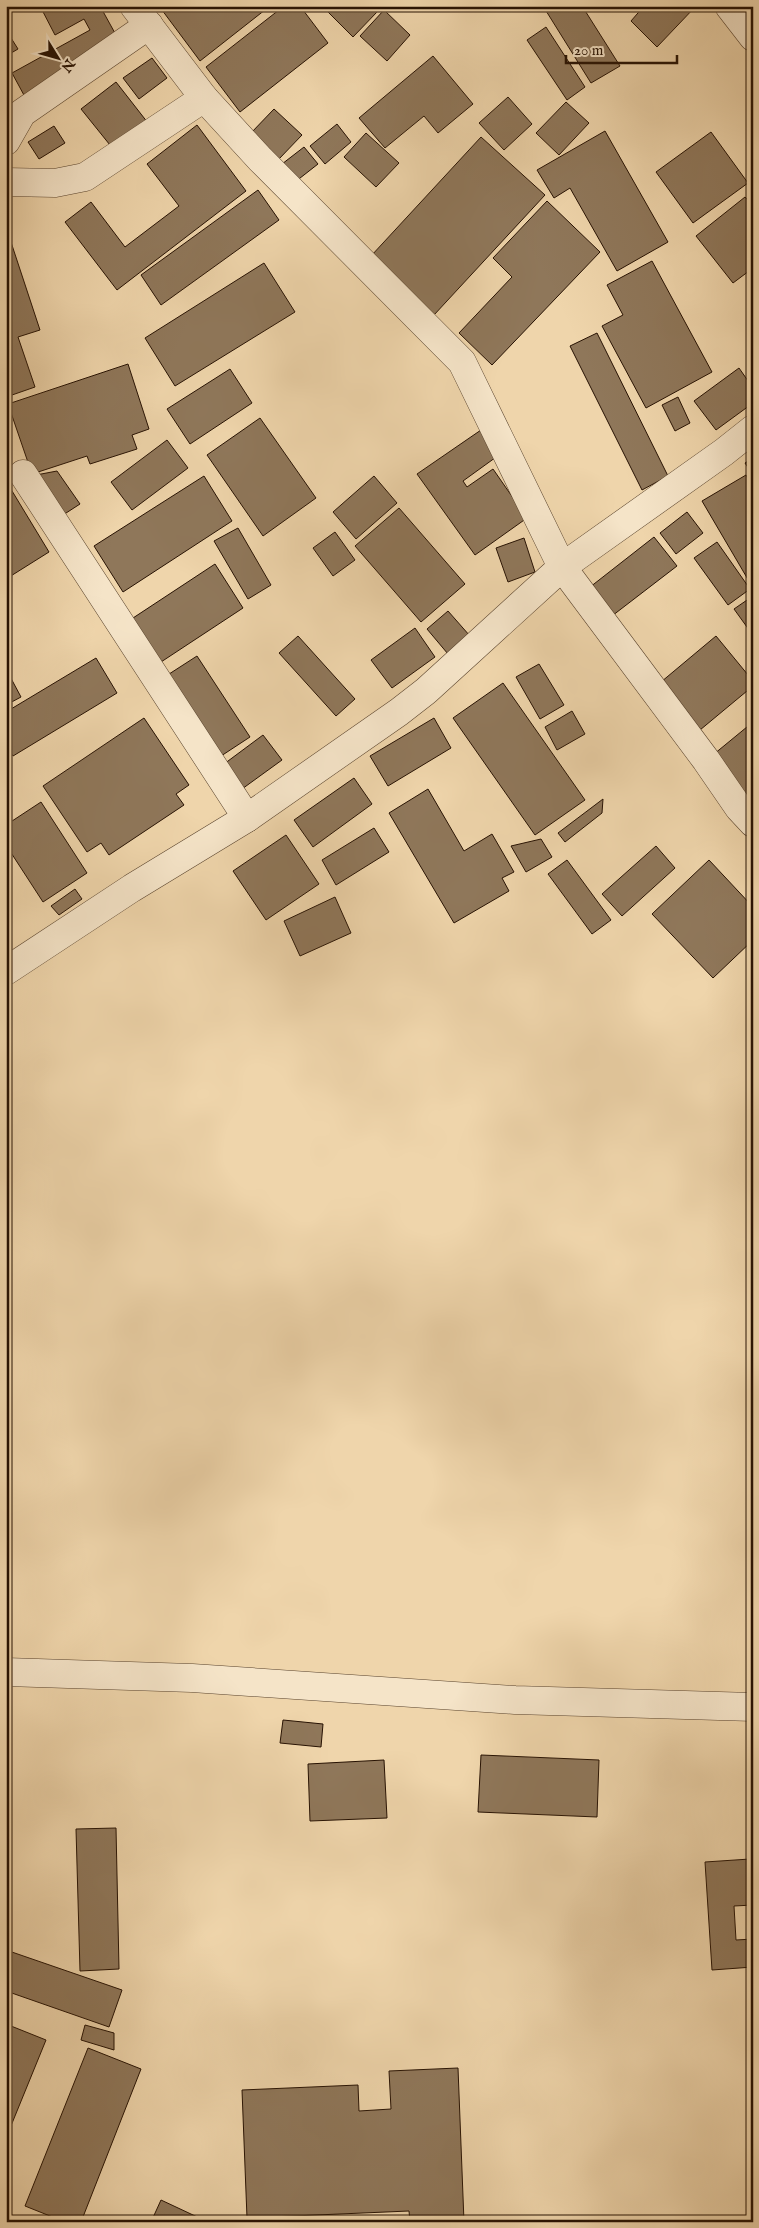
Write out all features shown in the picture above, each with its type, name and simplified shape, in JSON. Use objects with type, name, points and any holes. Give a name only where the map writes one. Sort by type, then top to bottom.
[{"type":"street","points":[[729,6],[753,37]]},
{"type":"street","points":[[6,141],[22,113],[142,16],[204,98],[260,159],[462,362],[562,567],[706,760],[739,808],[753,823]]},
{"type":"street","points":[[6,182],[55,183],[85,177],[204,98]]},
{"type":"street","points":[[6,970],[132,888],[247,818],[426,691],[562,567],[753,429]]},
{"type":"street","points":[[23,474],[247,818]]},
{"type":"street","points":[[6,1672],[192,1678],[515,1700],[753,1707]]},
{"type":"building","points":[[40,6],[100,6],[121,44],[25,97],[12,73],[90,30],[84,19],[55,35]]},
{"type":"building","points":[[159,6],[270,6],[200,61]]},
{"type":"building","points":[[284,6],[300,6],[328,43],[240,112],[206,67]]},
{"type":"building","points":[[322,6],[372,6],[377,12],[353,37]]},
{"type":"building","points":[[543,6],[588,6],[584,9],[620,66],[591,83]]},
{"type":"building","points":[[644,6],[696,6],[657,47],[631,21]]},
{"type":"building","points":[[384,10],[410,35],[387,61],[360,36]]},
{"type":"building","points":[[546,27],[585,87],[567,100],[527,40]]},
{"type":"building","points":[[6,30],[18,49],[6,56]]},
{"type":"building","points":[[433,56],[473,104],[438,133],[424,116],[385,148],[359,118]]},
{"type":"building","points":[[152,58],[167,78],[139,99],[123,78]]},
{"type":"building","points":[[116,82],[148,123],[114,150],[81,109]]},
{"type":"building","points":[[508,97],[532,124],[504,150],[479,123]]},
{"type":"building","points":[[566,102],[589,123],[559,155],[536,133]]},
{"type":"building","points":[[274,109],[302,135],[278,160],[251,133]]},
{"type":"building","points":[[337,124],[351,142],[325,164],[310,146]]},
{"type":"building","points":[[197,125],[246,191],[117,290],[65,222],[91,202],[125,247],[179,206],[147,164]]},
{"type":"building","points":[[54,126],[65,143],[39,159],[28,142]]},
{"type":"building","points":[[605,131],[668,242],[617,271],[570,188],[554,198],[537,170]]},
{"type":"building","points":[[711,132],[748,183],[693,223],[656,172]]},
{"type":"building","points":[[366,133],[399,163],[376,187],[344,157]]},
{"type":"building","points":[[481,137],[545,195],[434,315],[371,256]]},
{"type":"building","points":[[304,147],[318,164],[295,182],[282,164]]},
{"type":"building","points":[[258,190],[279,220],[161,305],[141,275]]},
{"type":"building","points":[[745,197],[753,206],[753,268],[733,283],[696,236]]},
{"type":"building","points":[[547,201],[600,252],[492,365],[459,333],[512,277],[493,258]]},
{"type":"building","points":[[6,227],[40,330],[18,337],[35,387],[12,395],[6,377]]},
{"type":"building","points":[[652,261],[712,372],[646,408],[602,326],[623,315],[607,285]]},
{"type":"building","points":[[264,263],[295,312],[175,386],[145,338]]},
{"type":"building","points":[[597,333],[668,476],[642,490],[570,346]]},
{"type":"building","points":[[128,364],[149,429],[132,435],[137,449],[90,464],[87,456],[32,474],[8,404]]},
{"type":"building","points":[[739,368],[753,388],[753,403],[716,430],[694,401]]},
{"type":"building","points":[[230,369],[252,403],[190,444],[167,409]]},
{"type":"building","points":[[678,397],[690,423],[675,431],[662,405]]},
{"type":"building","points":[[260,418],[316,498],[263,536],[207,455]]},
{"type":"building","points":[[481,430],[499,455],[463,481],[467,487],[493,469],[527,518],[475,555],[417,474]]},
{"type":"building","points":[[167,440],[188,468],[132,510],[111,482]]},
{"type":"building","points":[[753,458],[753,475],[745,463]]},
{"type":"building","points":[[57,471],[80,504],[63,515],[36,475]]},
{"type":"building","points":[[746,475],[753,488],[753,588],[702,501]]},
{"type":"building","points":[[204,476],[232,521],[123,592],[94,546]]},
{"type":"building","points":[[374,476],[397,503],[356,539],[333,512]]},
{"type":"building","points":[[6,481],[49,552],[6,579]]},
{"type":"building","points":[[399,508],[465,584],[421,622],[355,546]]},
{"type":"building","points":[[687,512],[703,533],[676,554],[660,533]]},
{"type":"building","points":[[238,528],[271,585],[248,599],[214,541]]},
{"type":"building","points":[[335,532],[355,560],[333,576],[313,548]]},
{"type":"building","points":[[654,537],[677,566],[608,619],[585,591]]},
{"type":"building","points":[[524,538],[535,572],[508,582],[496,548]]},
{"type":"building","points":[[717,542],[750,589],[728,605],[694,558]]},
{"type":"building","points":[[215,564],[243,608],[161,662],[133,618]]},
{"type":"building","points":[[750,598],[753,601],[752,634],[734,609]]},
{"type":"building","points":[[448,611],[470,636],[448,654],[427,629]]},
{"type":"building","points":[[415,628],[435,657],[392,688],[371,660]]},
{"type":"building","points":[[298,636],[355,699],[336,716],[279,653]]},
{"type":"building","points":[[716,636],[753,681],[753,686],[700,730],[661,682]]},
{"type":"building","points":[[197,656],[250,737],[218,758],[166,676]]},
{"type":"building","points":[[96,658],[117,693],[13,756],[6,746],[6,712]]},
{"type":"building","points":[[539,664],[564,705],[540,719],[516,677]]},
{"type":"building","points":[[6,669],[21,697],[6,705]]},
{"type":"building","points":[[503,683],[585,800],[535,835],[453,718]]},
{"type":"building","points":[[572,711],[585,734],[557,750],[545,727]]},
{"type":"building","points":[[144,718],[189,785],[176,794],[184,805],[109,855],[101,843],[87,852],[43,786]]},
{"type":"building","points":[[434,718],[451,748],[388,786],[370,756]]},
{"type":"building","points":[[753,722],[753,804],[708,759]]},
{"type":"building","points":[[263,735],[282,760],[242,789],[224,764]]},
{"type":"building","points":[[354,778],[372,804],[313,847],[294,820]]},
{"type":"building","points":[[428,789],[464,851],[492,834],[514,872],[502,878],[509,891],[454,923],[389,813]]},
{"type":"building","points":[[603,799],[602,813],[565,842],[558,833]]},
{"type":"building","points":[[41,802],[87,873],[43,902],[6,845],[6,825]]},
{"type":"building","points":[[374,828],[389,852],[336,885],[322,860]]},
{"type":"building","points":[[286,835],[319,884],[266,920],[233,871]]},
{"type":"building","points":[[541,839],[552,857],[526,872],[511,846]]},
{"type":"building","points":[[656,846],[675,868],[622,916],[602,894]]},
{"type":"building","points":[[567,860],[611,920],[592,934],[548,874]]},
{"type":"building","points":[[709,860],[753,907],[753,940],[713,978],[652,914]]},
{"type":"building","points":[[75,889],[82,899],[59,915],[51,906]]},
{"type":"building","points":[[335,897],[351,933],[300,956],[284,921]]},
{"type":"building","points":[[283,1720],[323,1724],[321,1747],[280,1743]]},
{"type":"building","points":[[481,1755],[599,1760],[597,1817],[478,1812]]},
{"type":"building","points":[[384,1760],[387,1818],[310,1821],[308,1764]]},
{"type":"building","points":[[116,1828],[119,1969],[80,1971],[76,1829]]},
{"type":"building","points":[[750,1859],[753,1905],[734,1906],[736,1940],[753,1939],[753,1967],[712,1970],[705,1862]]},
{"type":"building","points":[[6,1950],[122,1990],[109,2027],[6,1991]]},
{"type":"building","points":[[6,2024],[46,2040],[6,2138]]},
{"type":"building","points":[[85,2025],[114,2033],[114,2050],[81,2040]]},
{"type":"building","points":[[88,2048],[141,2069],[81,2222],[65,2222],[25,2206]]},
{"type":"building","points":[[458,2068],[464,2222],[410,2222],[409,2211],[247,2218],[242,2090],[358,2085],[359,2111],[391,2109],[389,2071]]},
{"type":"building","points":[[161,2200],[208,2222],[151,2222]]}]
